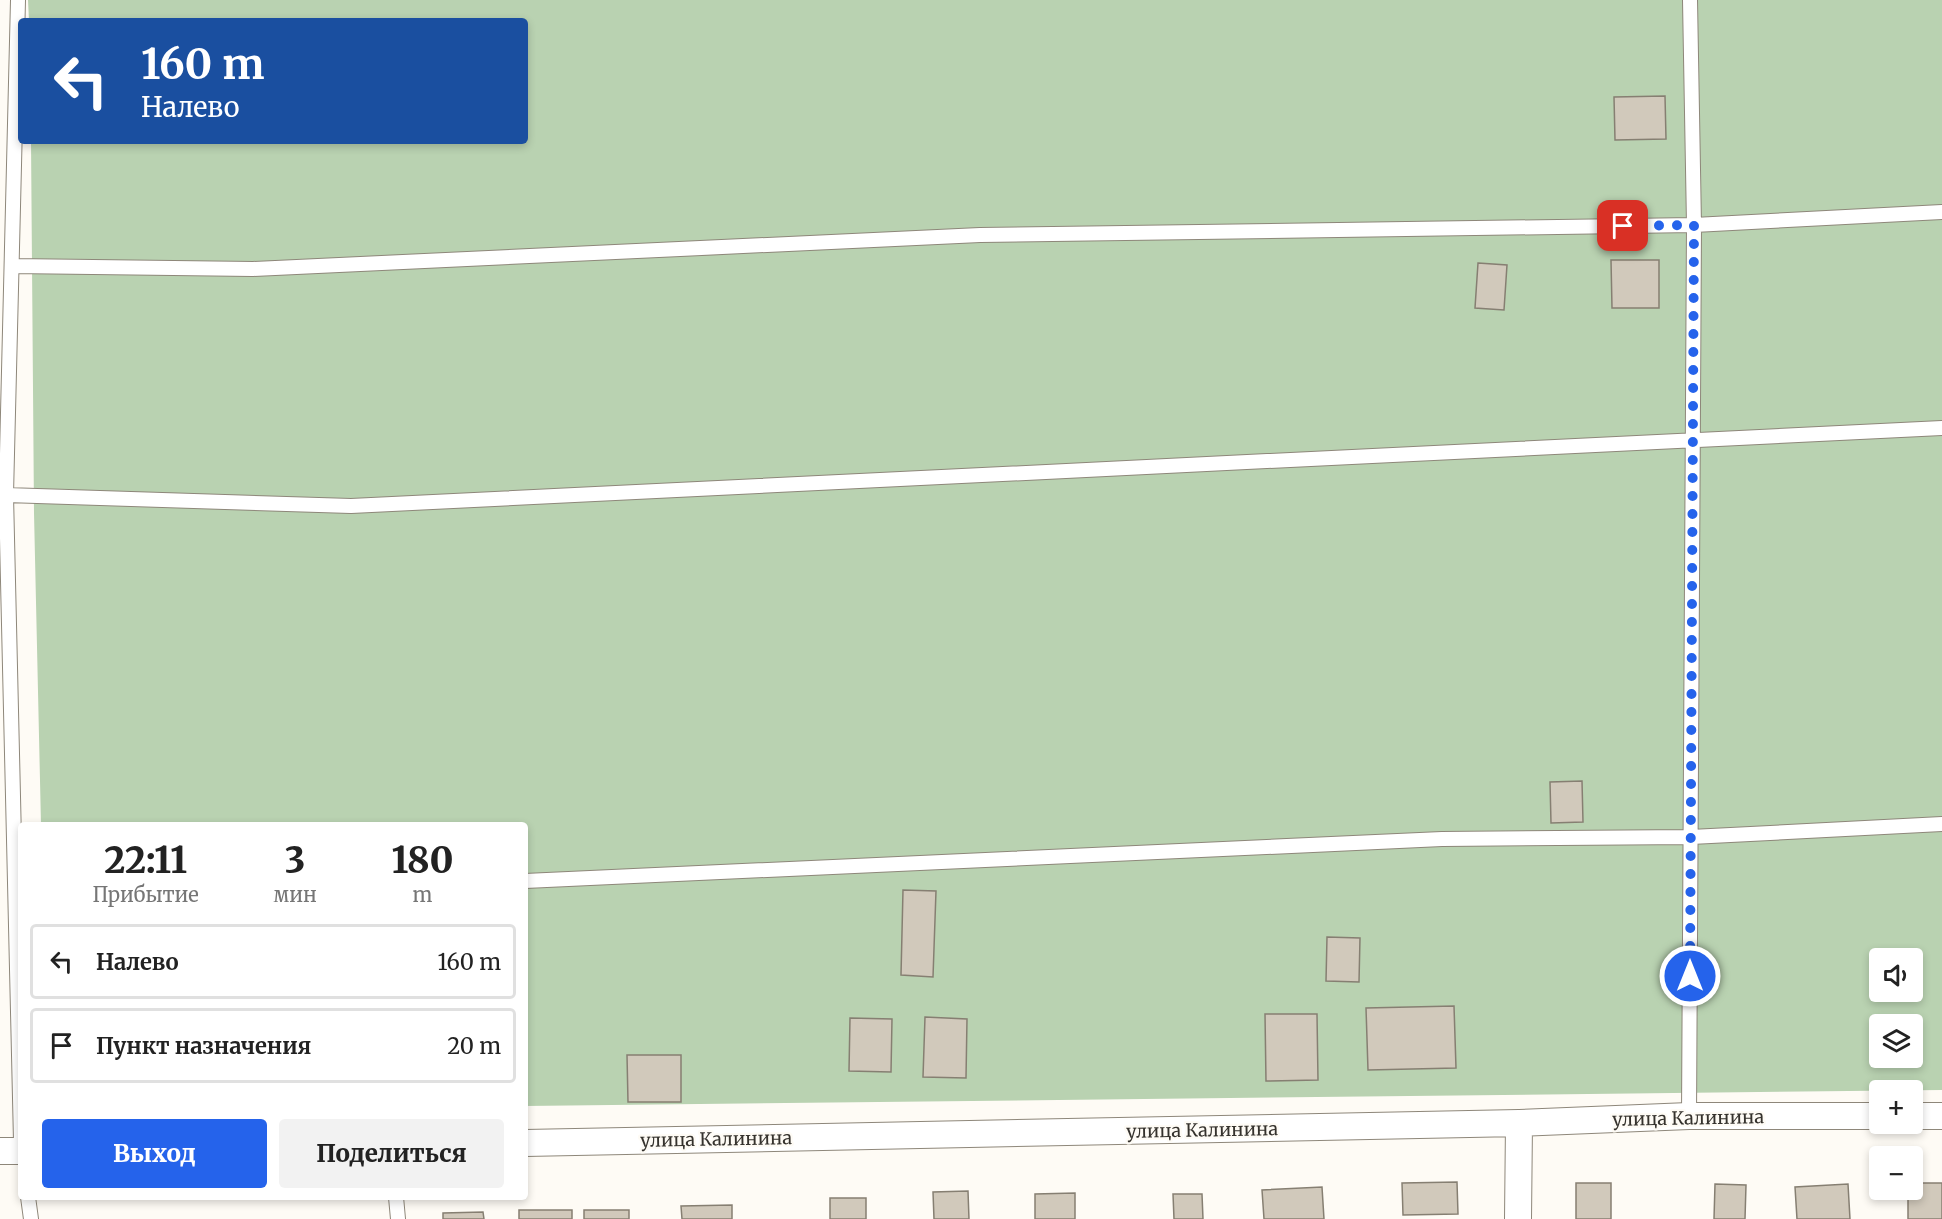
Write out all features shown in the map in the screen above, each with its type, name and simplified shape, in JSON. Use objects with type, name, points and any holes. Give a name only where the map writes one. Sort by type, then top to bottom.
[{"type":"street","name":"улица Калинина","points":[[528,1143],[1519,1123],[1689,1116],[1869,1116]]},
{"type":"street","points":[[1923,1116],[1942,1116]]},
{"type":"street","points":[[1518,1219],[1519,1123]]},
{"type":"street","points":[[0,1151],[18,1151]]},
{"type":"lane","points":[[18,0],[6,495],[18,873]]},
{"type":"lane","points":[[1689,1116],[1694,225],[1690,0]]},
{"type":"lane","points":[[13,266],[253,269],[980,235],[1694,225],[1942,212]]},
{"type":"lane","points":[[6,495],[351,506],[1693,438],[1942,428]]},
{"type":"lane","points":[[528,881],[1442,839],[1691,837],[1942,824]]},
{"type":"lane","points":[[28,1200],[31,1219]]},
{"type":"lane","points":[[396,1200],[398,1219]]},
{"type":"green space","points":[[28,0],[1942,0],[1942,1090],[1923,1090],[1923,1080],[1869,1080],[1869,1091],[528,1106],[528,822],[41,822],[34,513],[31,144],[528,144],[528,18],[29,18]]},
{"type":"building","points":[[1665,96],[1666,139],[1615,140],[1614,97]]},
{"type":"building","points":[[1611,260],[1659,260],[1659,308],[1612,308]]},
{"type":"building","points":[[1478,263],[1507,265],[1504,310],[1475,308]]},
{"type":"building","points":[[1582,781],[1583,822],[1551,823],[1550,782]]},
{"type":"building","points":[[903,890],[936,891],[933,977],[901,975]]},
{"type":"building","points":[[1327,937],[1360,938],[1359,982],[1326,981]]},
{"type":"building","points":[[1454,1006],[1456,1068],[1368,1070],[1366,1008]]},
{"type":"building","points":[[1265,1014],[1317,1014],[1318,1080],[1266,1081]]},
{"type":"building","points":[[925,1017],[967,1019],[966,1078],[923,1077]]},
{"type":"building","points":[[850,1018],[892,1019],[891,1072],[849,1071]]},
{"type":"building","points":[[627,1055],[681,1055],[681,1102],[628,1102]]},
{"type":"building","points":[[1457,1182],[1458,1214],[1403,1215],[1402,1183]]},
{"type":"building","points":[[1576,1183],[1611,1183],[1611,1219],[1576,1219]]},
{"type":"building","points":[[1923,1183],[1942,1183],[1942,1219],[1908,1219],[1908,1200],[1923,1200]]},
{"type":"building","points":[[1715,1184],[1746,1185],[1745,1219],[1714,1219]]},
{"type":"building","points":[[1848,1184],[1850,1219],[1797,1219],[1795,1187]]},
{"type":"building","points":[[1322,1187],[1324,1219],[1264,1219],[1262,1190]]},
{"type":"building","points":[[968,1191],[969,1219],[934,1219],[933,1192]]},
{"type":"building","points":[[1075,1193],[1075,1219],[1035,1219],[1035,1194]]},
{"type":"building","points":[[1173,1194],[1202,1194],[1203,1219],[1174,1219]]},
{"type":"building","points":[[830,1198],[866,1198],[866,1219],[830,1219]]},
{"type":"building","points":[[732,1205],[732,1219],[682,1219],[681,1206]]},
{"type":"building","points":[[519,1210],[572,1210],[572,1219],[519,1219]]},
{"type":"building","points":[[584,1210],[629,1210],[629,1219],[584,1219]]},
{"type":"building","points":[[483,1212],[484,1219],[443,1219],[443,1213]]},
{"type":"route","points":[[1623,226],[1694,225],[1690,976]]}]
